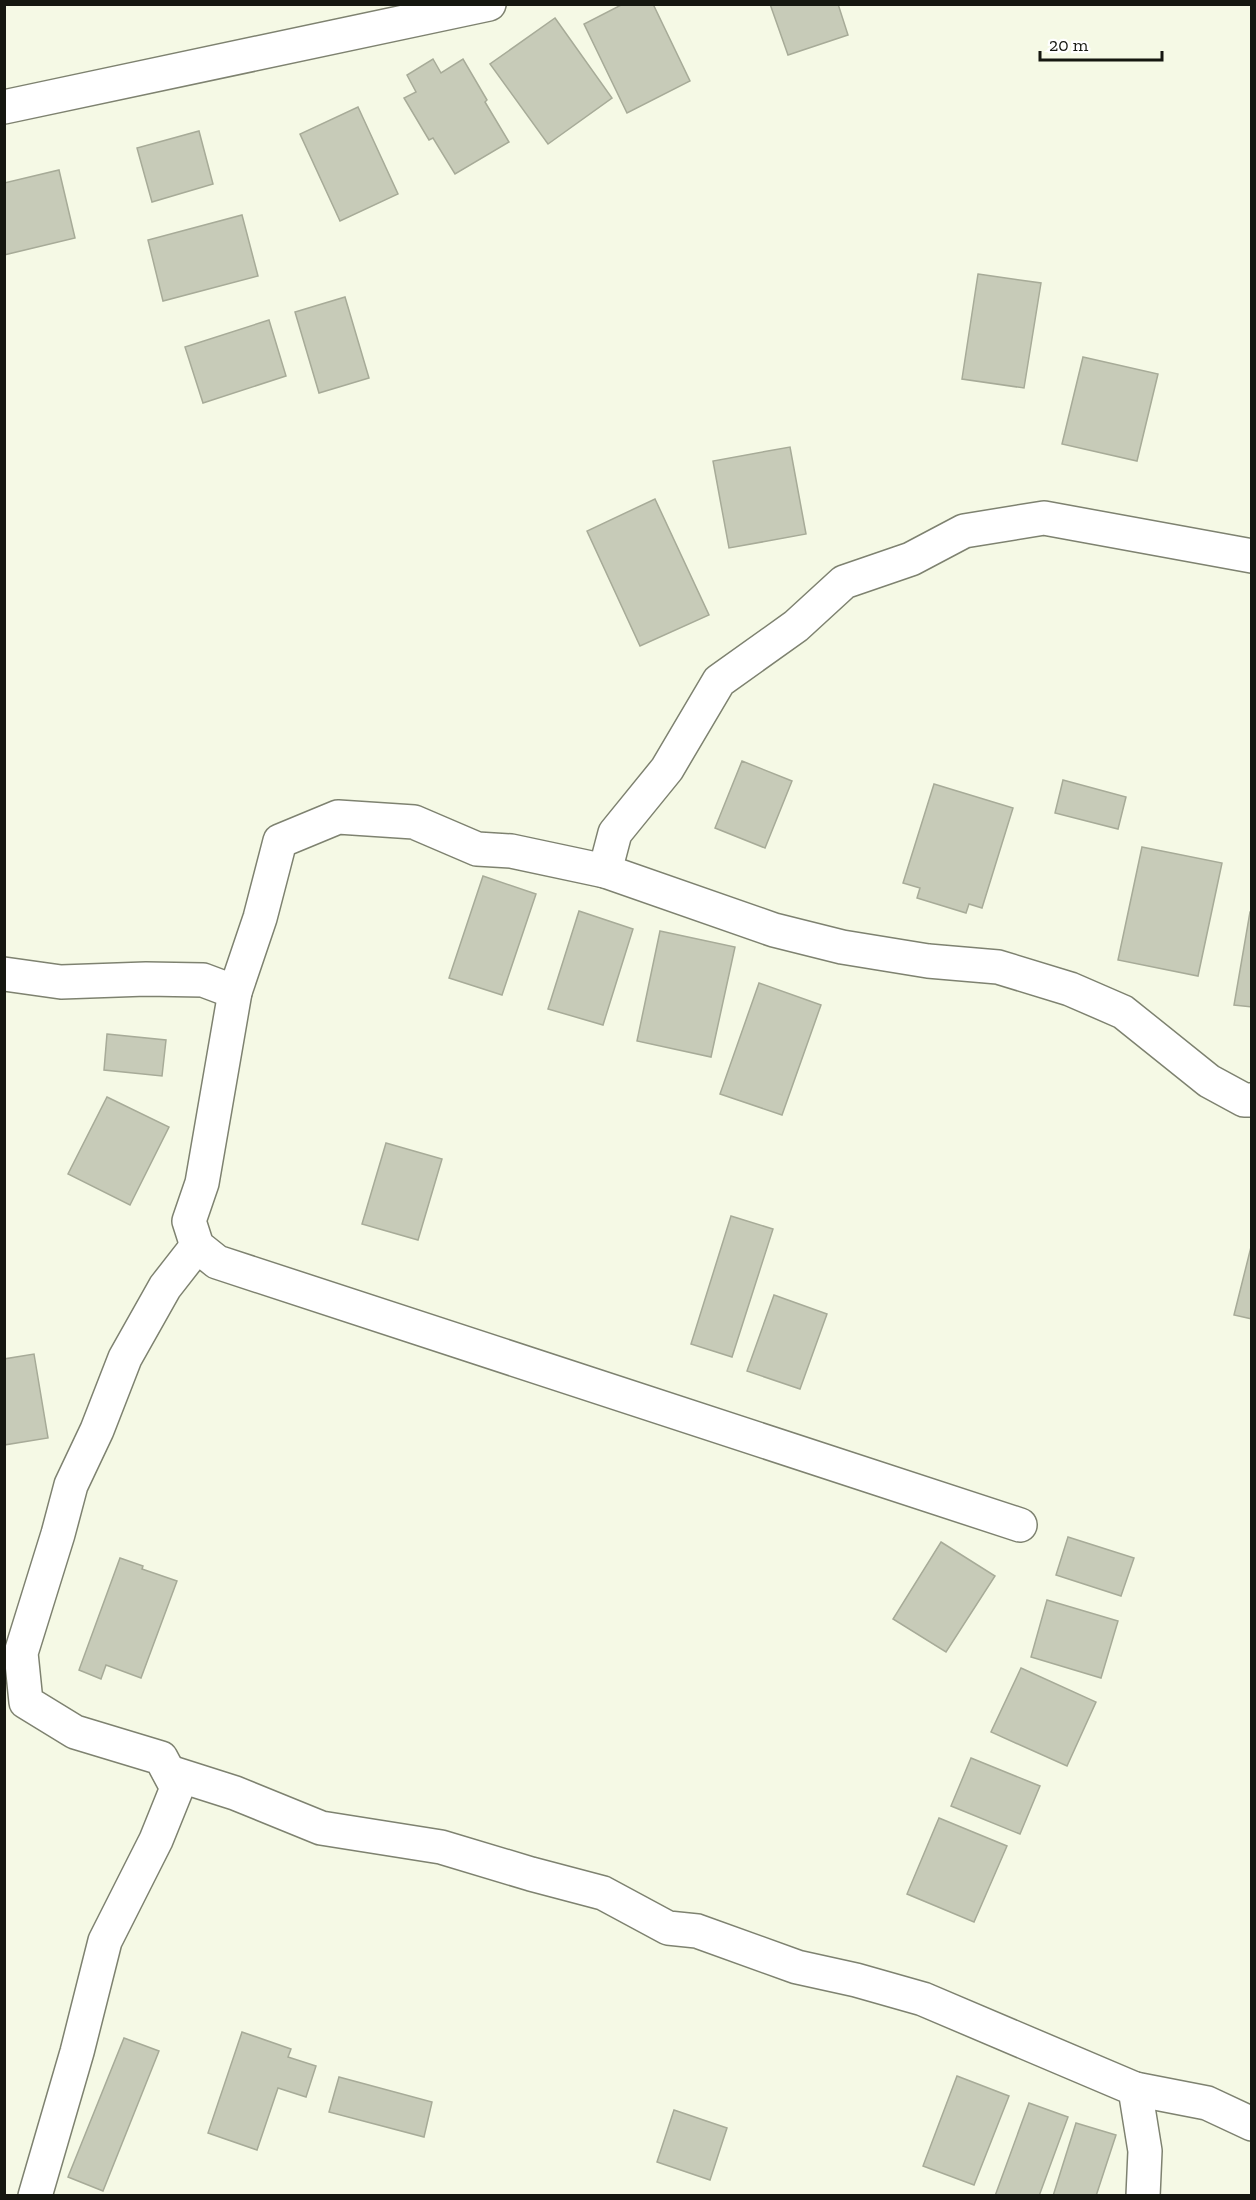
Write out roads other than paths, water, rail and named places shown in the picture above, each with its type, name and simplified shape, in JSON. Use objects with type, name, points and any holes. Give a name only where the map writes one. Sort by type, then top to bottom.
[{"type":"street","points":[[4,107],[489,4]]},
{"type":"street","points":[[605,871],[615,833],[666,769],[719,681],[796,626],[844,582],[911,559],[964,531],[1044,518],[1251,556]]},
{"type":"street","points":[[1020,1525],[217,1262],[196,1246],[189,1221],[202,1183],[235,992],[260,918],[279,841],[338,817],[414,822],[477,849],[511,851],[605,871],[785,933],[842,947],[918,960],[998,967],[1070,989],[1123,1012],[1209,1081],[1244,1100],[1251,1100]]},
{"type":"street","points":[[4,974],[61,982],[146,979],[203,980],[235,992]]},
{"type":"street","points":[[35,2196],[77,2052],[105,1941],[156,1840],[177,1788],[161,1758],[75,1732],[26,1702],[21,1653],[52,1556],[71,1485],[97,1430],[125,1358],[165,1287],[196,1246]]},
{"type":"street","points":[[169,1772],[235,1793],[321,1828],[441,1847],[603,1893],[668,1928],[698,1931],[797,1967],[856,1980],[923,1999],[1136,2089],[1207,2103],[1251,2124]]},
{"type":"street","points":[[1136,2089],[1144,2151],[1143,2196]]}]
